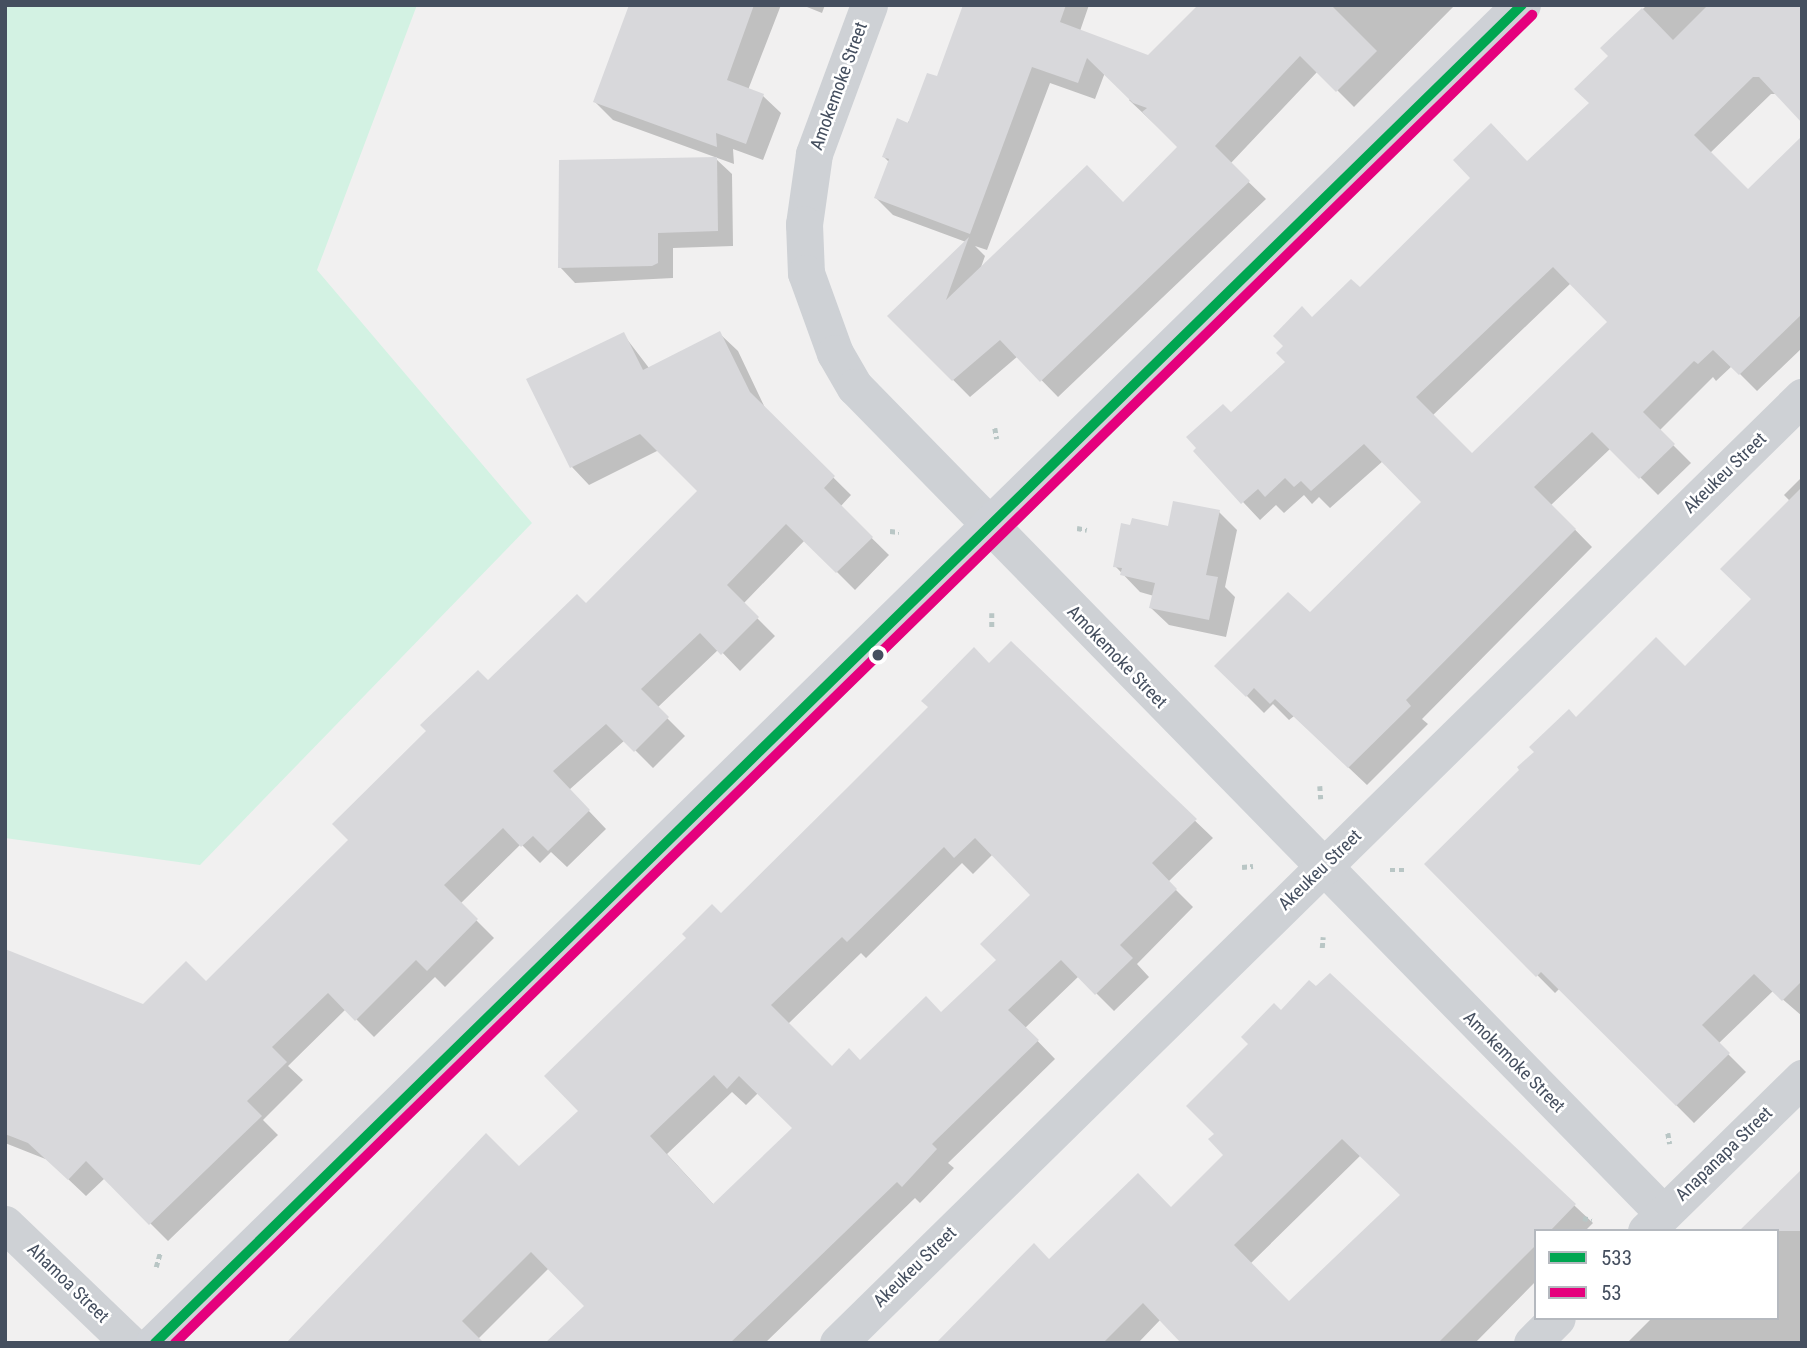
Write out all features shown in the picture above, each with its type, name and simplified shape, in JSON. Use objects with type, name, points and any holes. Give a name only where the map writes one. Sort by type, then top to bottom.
[{"type":"street","name":"Amokemoke Street","points":[[869,5],[814,154],[804,224],[806,273],[835,353],[855,387],[1322,867],[1654,1222]]},
{"type":"street","points":[[155,1343],[1522,5]]},
{"type":"street","name":"Akeukeu Street","points":[[838,1343],[1802,397]]},
{"type":"street","name":"Anapanapa Street","points":[[1654,1222],[1802,1077]]},
{"type":"street","name":"Ahamoa Street","points":[[5,1224],[129,1343]]},
{"type":"street","points":[[1532,1343],[1555,1320]]},
{"type":"path","points":[[995,428],[997,439]]},
{"type":"path","points":[[1077,528],[1087,530]]},
{"type":"path","points":[[890,531],[900,532]]},
{"type":"path","points":[[992,613],[992,627]]},
{"type":"path","points":[[1320,786],[1321,800]]},
{"type":"path","points":[[1242,867],[1253,866]]},
{"type":"path","points":[[1391,870],[1405,870]]},
{"type":"path","points":[[1322,948],[1323,937]]},
{"type":"path","points":[[1668,1133],[1670,1144]]},
{"type":"path","points":[[1583,1218],[1592,1220]]},
{"type":"path","points":[[156,1268],[160,1253]]},
{"type":"green space","points":[[5,5],[417,5],[317,270],[532,523],[200,865],[5,838]]},
{"type":"building","points":[[629,5],[754,5],[727,80],[764,94],[746,144],[716,133],[717,147],[593,102]]},
{"type":"building","points":[[963,5],[1066,5],[1060,22],[1148,55],[1198,5],[1331,5],[1377,51],[1336,92],[1300,56],[1215,146],[1250,181],[1040,382],[1000,340],[952,381],[887,316],[969,237],[946,300],[1087,165],[1123,202],[1177,147],[1142,112],[1147,108],[1133,103],[1087,58],[1078,83],[1032,67],[970,234],[874,198],[889,159],[882,157],[897,118],[908,123],[927,73],[937,76]]},
{"type":"building","points":[[1708,5],[1802,5],[1802,123],[1759,77],[1753,77],[1694,135],[1748,189],[1802,136],[1802,314],[1739,375],[1713,350],[1698,364],[1694,361],[1643,412],[1675,444],[1639,479],[1592,432],[1534,487],[1576,529],[1406,700],[1411,706],[1348,768],[1275,699],[1270,704],[1254,688],[1246,697],[1214,666],[1288,592],[1310,612],[1421,502],[1364,444],[1311,491],[1301,481],[1294,487],[1285,478],[1265,497],[1258,489],[1241,504],[1193,451],[1196,448],[1186,437],[1223,404],[1231,412],[1285,362],[1276,353],[1283,346],[1273,336],[1302,306],[1312,317],[1351,279],[1360,287],[1470,178],[1453,160],[1491,123],[1527,161],[1589,103],[1574,89],[1608,56],[1600,48],[1642,8],[1673,40]],"holes":[[[1553,267],[1607,322],[1472,453],[1416,397]]]},
{"type":"building","points":[[717,157],[718,231],[658,233],[658,263],[652,266],[558,268],[559,160]]},
{"type":"building","points":[[720,331],[750,392],[835,476],[824,488],[873,537],[836,573],[786,524],[727,585],[759,617],[721,655],[700,633],[641,689],[669,717],[634,752],[606,724],[553,771],[590,810],[548,851],[533,836],[521,847],[503,828],[444,885],[478,919],[427,971],[416,960],[355,1021],[328,993],[272,1047],[287,1062],[247,1101],[262,1116],[149,1225],[86,1161],[68,1180],[28,1143],[5,1134],[5,949],[143,1004],[186,961],[206,981],[348,840],[332,824],[426,731],[420,725],[478,670],[488,680],[577,594],[586,603],[697,491],[640,434],[570,468],[526,379],[624,332],[643,370]]},
{"type":"building","points":[[1802,487],[1802,981],[1782,1001],[1754,974],[1702,1025],[1730,1053],[1676,1106],[1541,972],[1536,977],[1424,864],[1519,770],[1517,767],[1534,752],[1529,747],[1569,709],[1576,717],[1656,637],[1685,666],[1751,599],[1720,569]]},
{"type":"building","points":[[1173,501],[1220,510],[1206,575],[1218,577],[1209,620],[1149,608],[1155,583],[1120,575],[1122,568],[1113,567],[1121,523],[1130,525],[1132,518],[1168,526]]},
{"type":"building","points":[[1011,641],[1197,819],[1152,863],[1177,889],[1120,945],[1133,958],[1095,995],[1061,960],[1008,1010],[1039,1040],[932,1144],[937,1149],[902,1187],[897,1182],[730,1343],[545,1343],[584,1306],[531,1252],[462,1321],[484,1343],[286,1343],[486,1133],[519,1166],[578,1111],[544,1076],[686,938],[682,934],[712,904],[721,913],[846,789],[928,707],[921,701],[974,647],[989,663]],"holes":[[[975,838],[1030,895],[980,944],[996,960],[941,1012],[926,996],[860,1060],[849,1048],[832,1066],[771,1005],[842,937],[847,942],[944,847],[954,858]],[[714,1075],[727,1089],[739,1076],[792,1128],[713,1204],[650,1136]]]},
{"type":"building","points":[[1330,973],[1576,1204],[1552,1229],[1534,1229],[1534,1247],[1438,1343],[1181,1343],[1143,1303],[1103,1343],[936,1343],[1034,1243],[1049,1259],[1138,1173],[1171,1207],[1223,1155],[1208,1139],[1214,1134],[1186,1106],[1248,1044],[1241,1037],[1274,1003],[1281,1010],[1309,980],[1316,986]],"holes":[[[1342,1139],[1400,1195],[1289,1301],[1234,1245]]]},
{"type":"building","points":[[1802,1169],[1802,1231],[1741,1229]]},
{"type":"transit line","name":"533","points":[[155,1343],[1522,5]]},
{"type":"transit line","name":"53","points":[[175,1343],[1532,15]]}]
